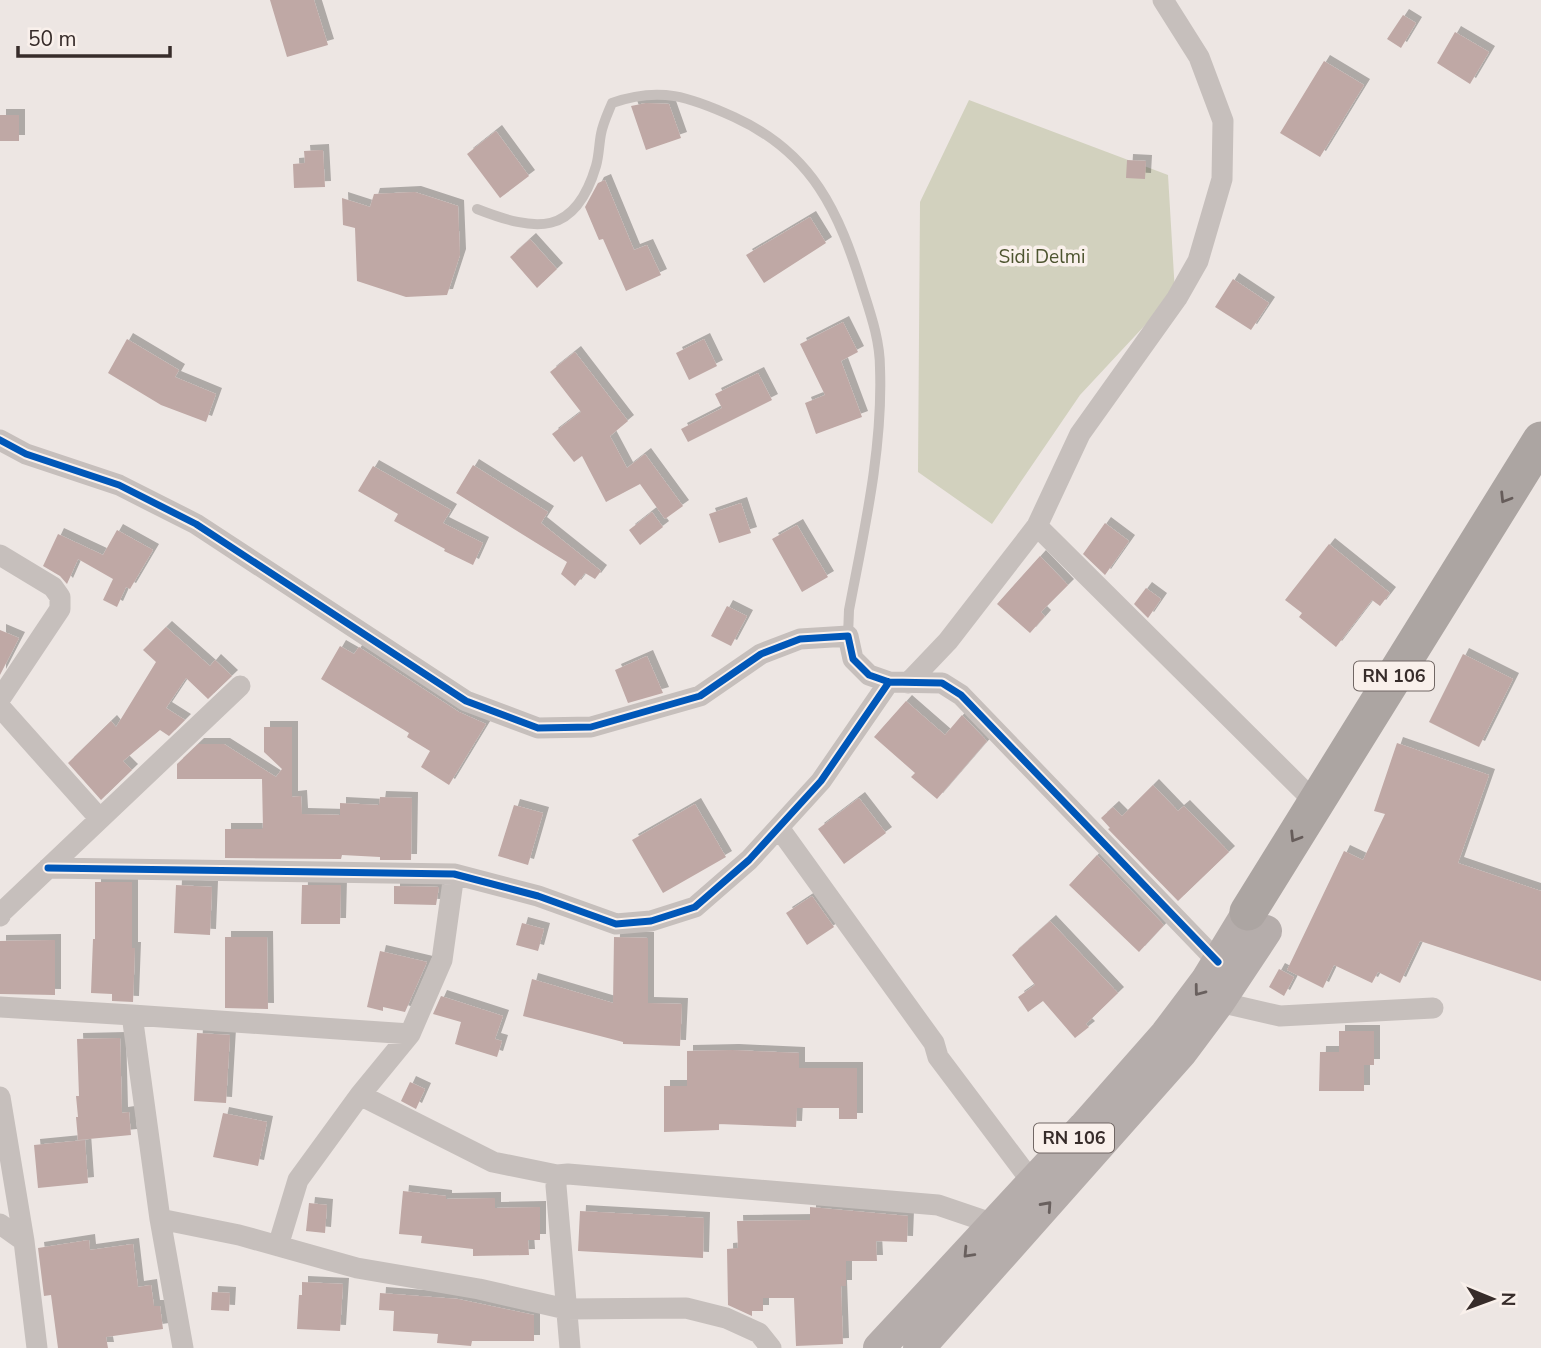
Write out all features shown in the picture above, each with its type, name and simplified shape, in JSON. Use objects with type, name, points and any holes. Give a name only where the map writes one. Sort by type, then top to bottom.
[{"type":"highway","name":"RN 106","points":[[1257,921],[1316,803],[1541,440]]},
{"type":"highway","name":"RN 106","points":[[1257,921],[1340,807],[1541,485]]},
{"type":"main road","name":"RN 106","points":[[879,1348],[1166,1034],[1218,962],[1257,921]]},
{"type":"main road","name":"RN 106","points":[[919,1348],[1181,1053],[1219,1002],[1257,921]]},
{"type":"street","points":[[48,868],[454,874],[538,896],[616,924],[651,921],[695,907],[749,860],[779,828],[821,781],[899,682],[948,641],[1037,526],[1080,434],[1177,298],[1199,261],[1222,179],[1223,121],[1199,57],[1163,0]]},
{"type":"street","points":[[0,440],[26,454],[119,485],[196,524],[466,701],[538,728],[591,727],[701,696],[761,654],[800,639],[848,636],[853,659],[869,675],[899,682],[942,683],[961,695],[1218,962]]},
{"type":"street","points":[[1037,526],[1316,803]]},
{"type":"street","points":[[0,555],[53,587],[60,597],[60,609],[0,699]]},
{"type":"street","points":[[1,913],[240,686]]},
{"type":"street","points":[[0,707],[100,819]]},
{"type":"street","points":[[779,828],[934,1044],[938,1057],[1032,1182]]},
{"type":"street","points":[[278,1246],[298,1180],[360,1095],[410,1034],[442,960],[454,874]]},
{"type":"street","points":[[1219,1002],[1280,1016],[1433,1008]]},
{"type":"street","points":[[0,1007],[410,1034]]},
{"type":"street","points":[[132,1015],[160,1219],[183,1348],[194,1348]]},
{"type":"street","points":[[360,1095],[493,1162],[557,1175],[938,1205],[995,1224]]},
{"type":"street","points":[[0,1097],[24,1241],[37,1348]]},
{"type":"street","points":[[557,1175],[570,1348]]},
{"type":"street","points":[[160,1219],[239,1235],[357,1268],[479,1289],[566,1309],[686,1308],[726,1318],[759,1333],[771,1348]]},
{"type":"street","points":[[0,1224],[24,1241]]},
{"type":"lane","points":[[477,209],[510,222],[536,225],[561,221],[587,190],[596,165],[601,131],[612,103],[635,95],[661,93],[701,102],[767,134],[788,149],[804,167],[822,191],[838,220],[877,335],[880,367],[877,446],[849,610],[848,636]]},
{"type":"green space","name":"Sidi Delmi","points":[[969,100],[1168,175],[1175,293],[1080,395],[992,524],[918,472],[920,202]]},
{"type":"building","points":[[270,0],[314,0],[328,45],[287,57]]},
{"type":"building","points":[[1403,15],[1416,23],[1401,48],[1387,39]]},
{"type":"building","points":[[1455,32],[1489,52],[1470,84],[1437,63]]},
{"type":"building","points":[[1324,61],[1364,85],[1320,157],[1280,133]]},
{"type":"building","points":[[646,103],[669,104],[681,138],[646,150],[631,106]]},
{"type":"building","points":[[0,115],[19,115],[19,141],[0,141]]},
{"type":"building","points":[[496,131],[529,176],[500,198],[467,154]]},
{"type":"building","points":[[323,150],[325,187],[294,188],[293,164],[305,163],[304,151]]},
{"type":"building","points":[[1127,160],[1146,161],[1145,179],[1126,178]]},
{"type":"building","points":[[605,180],[634,250],[647,245],[661,275],[626,291],[603,239],[599,240],[585,207],[598,183]]},
{"type":"building","points":[[415,192],[458,206],[460,255],[447,295],[406,297],[357,281],[355,228],[343,225],[342,198],[370,207],[374,194]]},
{"type":"building","points":[[810,217],[826,243],[764,283],[746,255]]},
{"type":"building","points":[[530,239],[557,269],[537,288],[510,257]]},
{"type":"building","points":[[1233,279],[1269,303],[1251,330],[1215,307]]},
{"type":"building","points":[[843,322],[858,352],[841,361],[862,417],[816,434],[805,403],[825,395],[800,344]]},
{"type":"building","points":[[127,339],[179,370],[175,377],[216,394],[206,422],[161,405],[108,373]]},
{"type":"building","points":[[704,339],[717,366],[689,380],[676,353]]},
{"type":"building","points":[[575,352],[628,421],[610,436],[627,468],[645,454],[683,506],[665,519],[640,484],[606,502],[582,456],[574,462],[552,434],[581,412],[550,372]]},
{"type":"building","points":[[758,373],[772,400],[688,442],[681,429],[722,408],[715,394]]},
{"type":"building","points":[[473,465],[548,512],[541,523],[601,571],[595,579],[585,573],[575,586],[561,574],[567,562],[456,493]]},
{"type":"building","points":[[373,466],[451,510],[443,523],[483,543],[473,565],[394,521],[398,514],[358,491]]},
{"type":"building","points":[[741,503],[751,533],[719,543],[709,514]]},
{"type":"building","points":[[652,512],[663,527],[640,545],[629,530]]},
{"type":"building","points":[[1105,523],[1129,541],[1105,575],[1083,554]]},
{"type":"building","points":[[797,525],[828,577],[802,592],[772,539]]},
{"type":"building","points":[[117,530],[153,550],[130,589],[126,587],[117,607],[103,600],[113,579],[78,559],[67,584],[60,576],[43,566],[58,534],[103,555]]},
{"type":"building","points":[[1329,544],[1390,593],[1380,606],[1372,600],[1336,647],[1299,617],[1302,613],[1285,600]]},
{"type":"building","points":[[1040,556],[1068,585],[1041,612],[1045,616],[1030,633],[997,604]]},
{"type":"building","points":[[1146,588],[1161,599],[1148,618],[1134,604]]},
{"type":"building","points":[[727,606],[747,616],[731,646],[711,636]]},
{"type":"building","points":[[166,627],[210,666],[215,660],[232,676],[208,699],[186,678],[166,708],[185,720],[169,736],[160,730],[123,761],[132,770],[101,800],[68,763],[111,721],[116,727],[156,662],[143,650]]},
{"type":"building","points":[[0,630],[19,638],[0,675]]},
{"type":"building","points":[[340,646],[354,654],[359,647],[459,712],[486,724],[449,785],[421,767],[430,751],[407,737],[409,733],[321,679]]},
{"type":"building","points":[[1463,654],[1513,679],[1479,747],[1429,722]]},
{"type":"building","points":[[647,656],[663,693],[628,703],[615,670]]},
{"type":"building","points":[[906,701],[945,735],[962,715],[987,741],[937,799],[911,777],[915,773],[874,737]]},
{"type":"building","points":[[264,727],[292,727],[292,797],[301,796],[302,814],[340,815],[340,803],[379,805],[380,797],[412,798],[411,860],[380,860],[380,857],[342,855],[341,859],[225,858],[225,829],[263,829],[262,779],[177,779],[177,764],[198,744],[224,744],[276,777],[282,769],[264,752]]},
{"type":"building","points":[[1397,743],[1489,775],[1458,863],[1541,891],[1541,981],[1420,941],[1400,983],[1378,972],[1372,983],[1334,965],[1323,988],[1287,970],[1344,851],[1363,860],[1385,814],[1374,811]]},
{"type":"building","points":[[1153,785],[1178,811],[1184,806],[1229,852],[1178,901],[1108,829],[1110,828],[1101,818],[1113,807],[1122,816]]},
{"type":"building","points":[[859,798],[886,833],[844,864],[818,829]]},
{"type":"building","points":[[695,804],[726,857],[663,893],[632,840]]},
{"type":"building","points":[[514,805],[543,813],[528,865],[498,856]]},
{"type":"building","points":[[1097,855],[1164,925],[1139,952],[1069,885]]},
{"type":"building","points":[[95,882],[132,882],[132,948],[135,948],[133,1002],[112,1001],[112,994],[91,993]]},
{"type":"building","points":[[176,885],[212,887],[210,935],[174,933]]},
{"type":"building","points":[[302,885],[341,885],[340,924],[301,924]]},
{"type":"building","points":[[394,886],[439,887],[436,905],[394,904]]},
{"type":"building","points":[[812,896],[834,927],[807,945],[786,913]]},
{"type":"building","points":[[1050,921],[1118,993],[1086,1024],[1089,1027],[1075,1038],[1043,1001],[1028,1012],[1018,997],[1035,985],[1012,955]]},
{"type":"building","points":[[522,923],[544,929],[538,951],[516,945]]},
{"type":"building","points":[[225,937],[267,937],[268,1009],[225,1008]]},
{"type":"building","points":[[614,937],[648,938],[648,1003],[682,1004],[680,1046],[623,1044],[523,1016],[532,979],[613,1003]]},
{"type":"building","points":[[55,940],[55,995],[0,994],[0,941]]},
{"type":"building","points":[[380,951],[427,962],[405,1012],[367,1007]]},
{"type":"building","points":[[1279,969],[1294,977],[1284,996],[1269,987]]},
{"type":"building","points":[[441,996],[503,1016],[495,1039],[502,1041],[497,1057],[455,1044],[461,1022],[433,1014]]},
{"type":"building","points":[[1339,1031],[1374,1031],[1374,1065],[1364,1065],[1364,1091],[1319,1091],[1320,1052],[1339,1052]]},
{"type":"building","points":[[197,1033],[230,1035],[226,1103],[194,1101]]},
{"type":"building","points":[[120,1038],[122,1113],[129,1112],[131,1135],[78,1140],[77,1039]]},
{"type":"building","points":[[687,1051],[799,1053],[799,1068],[857,1068],[857,1119],[839,1119],[839,1108],[797,1108],[796,1127],[719,1124],[719,1130],[664,1132],[664,1086],[687,1086]]},
{"type":"building","points":[[410,1082],[425,1089],[416,1109],[401,1101]]},
{"type":"building","points":[[223,1113],[267,1122],[258,1166],[213,1157]]},
{"type":"building","points":[[85,1140],[88,1183],[38,1188],[34,1145]]},
{"type":"building","points":[[403,1191],[446,1196],[446,1199],[495,1198],[495,1208],[540,1207],[540,1240],[528,1240],[529,1255],[473,1256],[473,1249],[421,1243],[422,1236],[399,1234]]},
{"type":"building","points":[[309,1203],[327,1205],[325,1233],[306,1231]]},
{"type":"building","points":[[810,1207],[908,1216],[907,1242],[876,1241],[877,1261],[846,1261],[846,1286],[841,1286],[843,1344],[796,1346],[794,1298],[763,1298],[763,1311],[752,1311],[752,1316],[728,1305],[727,1249],[738,1248],[737,1221],[810,1220]]},
{"type":"building","points":[[580,1211],[704,1218],[703,1258],[578,1251]]},
{"type":"building","points":[[89,1240],[90,1250],[133,1244],[138,1287],[151,1285],[154,1306],[160,1306],[163,1329],[106,1337],[108,1348],[58,1348],[51,1295],[44,1296],[38,1248]]},
{"type":"building","points":[[302,1282],[343,1284],[340,1331],[297,1329]]},
{"type":"building","points":[[212,1292],[230,1293],[229,1311],[211,1310]]},
{"type":"building","points":[[380,1293],[458,1299],[534,1315],[534,1341],[472,1341],[471,1346],[437,1343],[438,1334],[393,1331],[394,1311],[379,1310]]},
{"type":"cycle path","points":[[0,440],[26,454],[119,485],[196,524],[466,701],[538,728],[591,727],[700,696],[761,654],[800,639],[848,636],[853,659],[869,675],[889,682],[942,683],[961,695],[1218,962]]},
{"type":"cycle path","points":[[48,868],[454,874],[538,896],[616,924],[651,921],[695,907],[749,860],[821,781],[889,682]]}]
